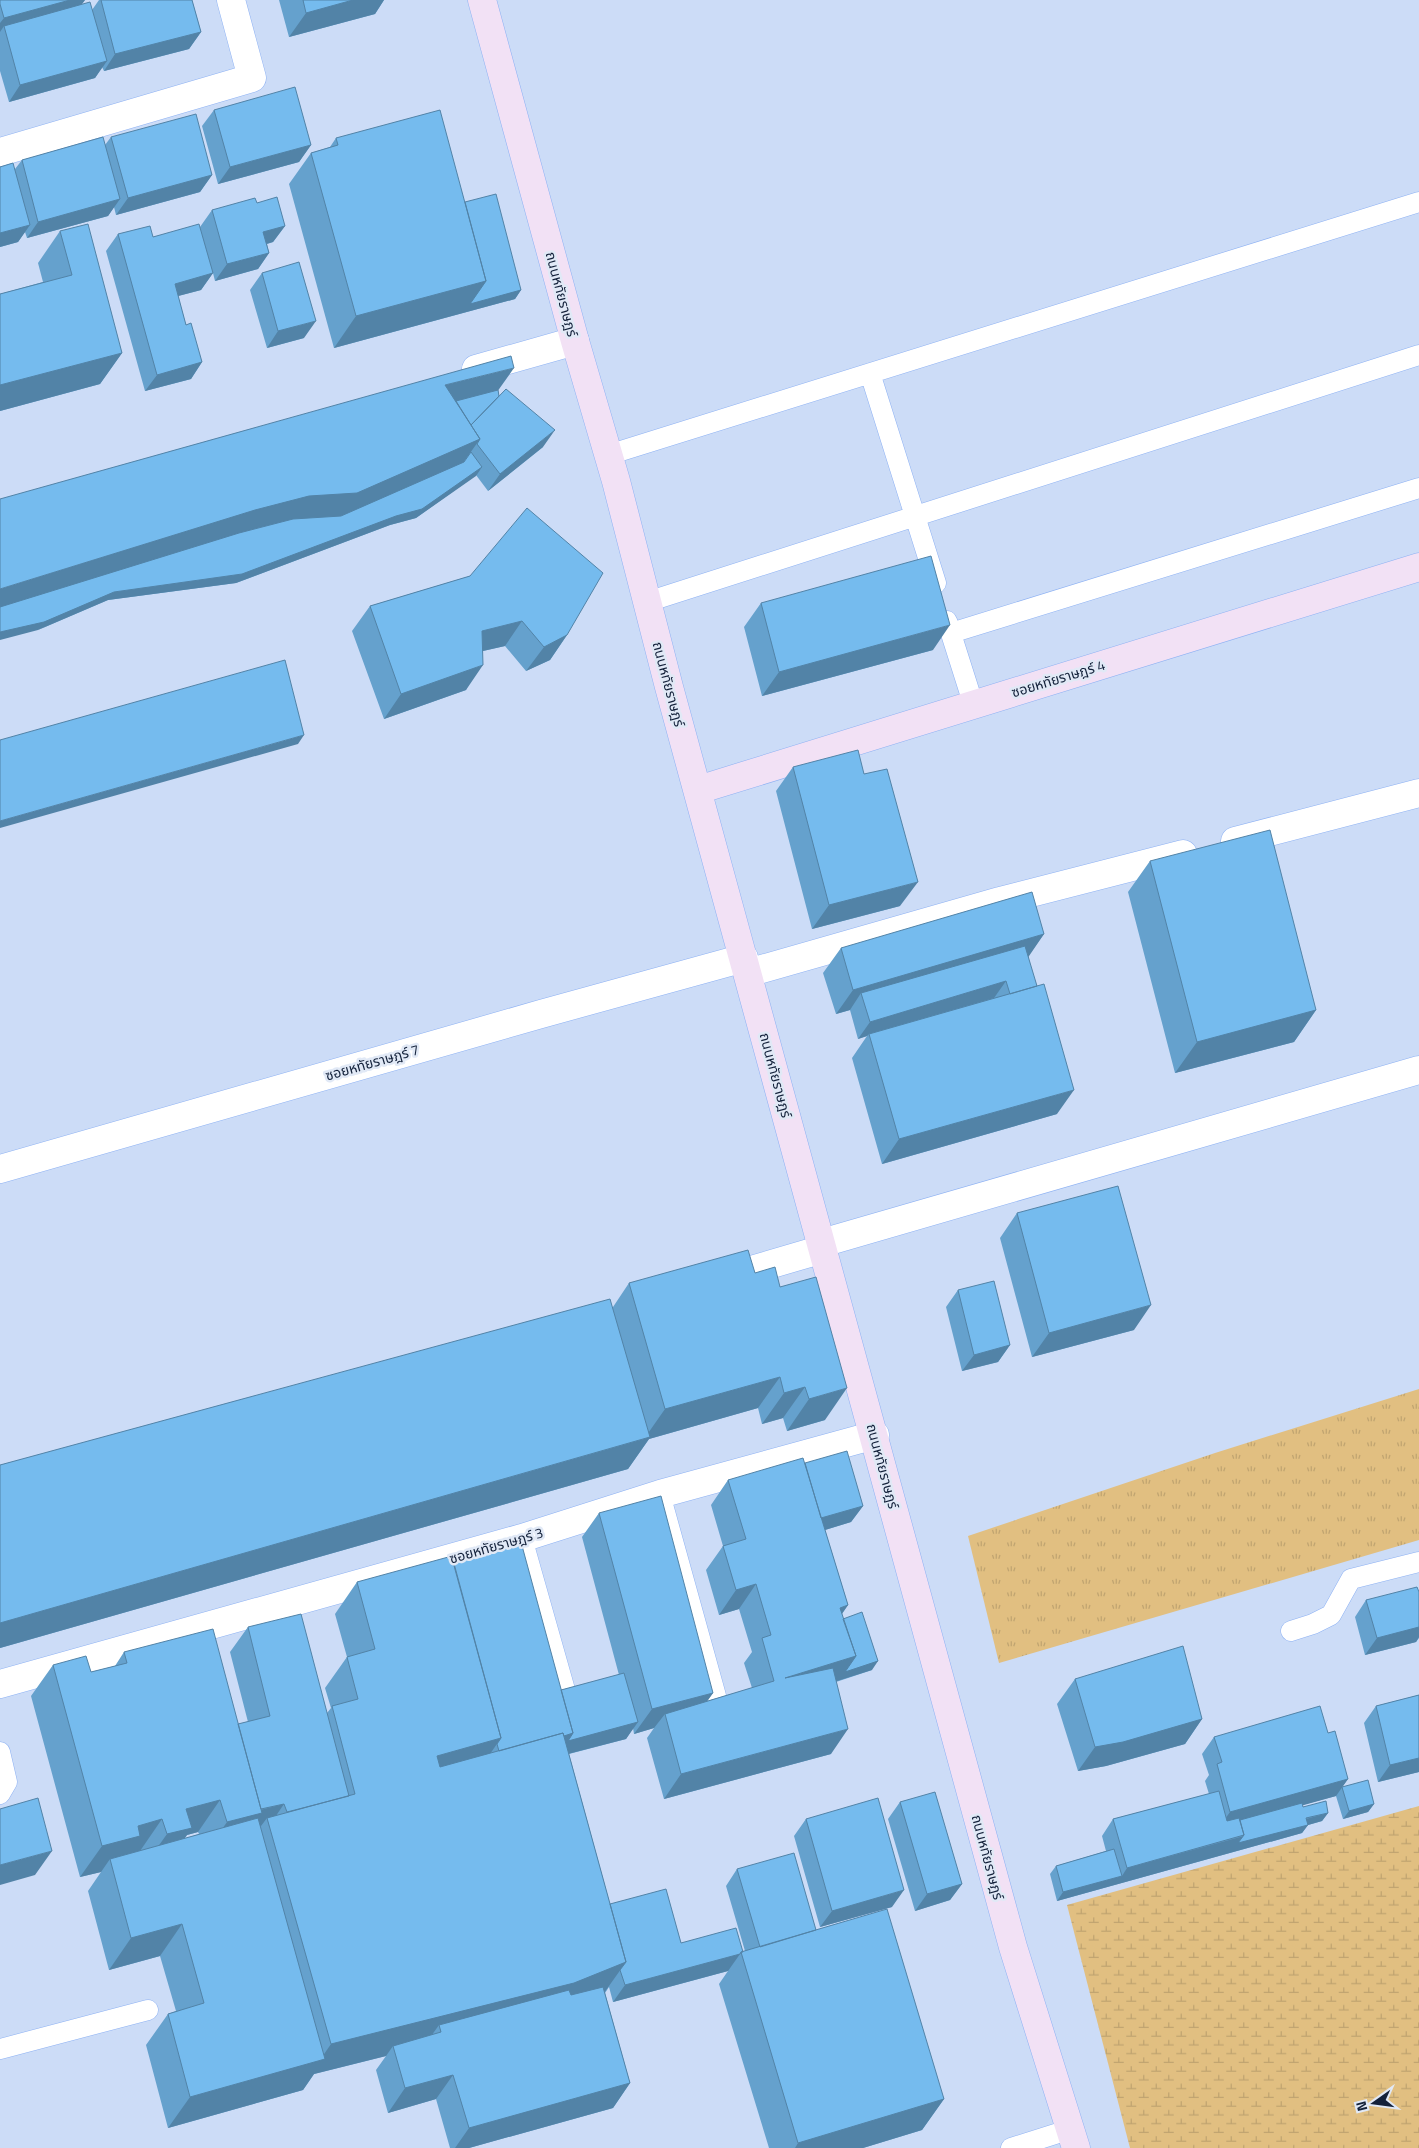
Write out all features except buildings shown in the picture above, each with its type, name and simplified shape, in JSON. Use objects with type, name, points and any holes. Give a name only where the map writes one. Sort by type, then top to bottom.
[{"type":"main road","name":"ถนนหทัยราษฎร์","points":[[482,0],[608,455],[1013,1947],[1074,2139]]},
{"type":"main road","name":"ซอยหทัยราษฎร์ 4","points":[[698,790],[1419,567]]},
{"type":"street","points":[[0,152],[252,78],[231,0]]},
{"type":"street","points":[[452,376],[575,341]]},
{"type":"street","name":"ซอยหทัยราษฎร์ 7","points":[[0,1169],[522,1019],[746,966],[1419,793]]},
{"type":"street","points":[[689,1288],[823,1246],[1419,1070]]},
{"type":"street","name":"ซอยหทัยราษฎร์ 3","points":[[0,1684],[522,1538],[660,1494],[875,1435]]},
{"type":"lane","points":[[608,455],[1419,202]]},
{"type":"lane","points":[[647,602],[1419,355]]},
{"type":"lane","points":[[870,373],[973,704]]},
{"type":"lane","points":[[951,633],[1419,488]]},
{"type":"lane","points":[[660,1494],[716,1696]]},
{"type":"lane","points":[[522,1538],[565,1690]]},
{"type":"lane","points":[[1291,1631],[1313,1624],[1331,1615],[1351,1579],[1419,1562]]},
{"type":"lane","points":[[0,1752],[8,1782],[0,1794]]},
{"type":"lane","points":[[0,2049],[148,2010]]},
{"type":"lane","points":[[1011,2148],[1074,2139]]},
{"type":"green space","points":[[1419,1389],[1419,1540],[999,1663],[968,1536],[1215,1453]]},
{"type":"green space","points":[[1419,1806],[1419,2148],[1130,2148],[1067,1905]]}]
